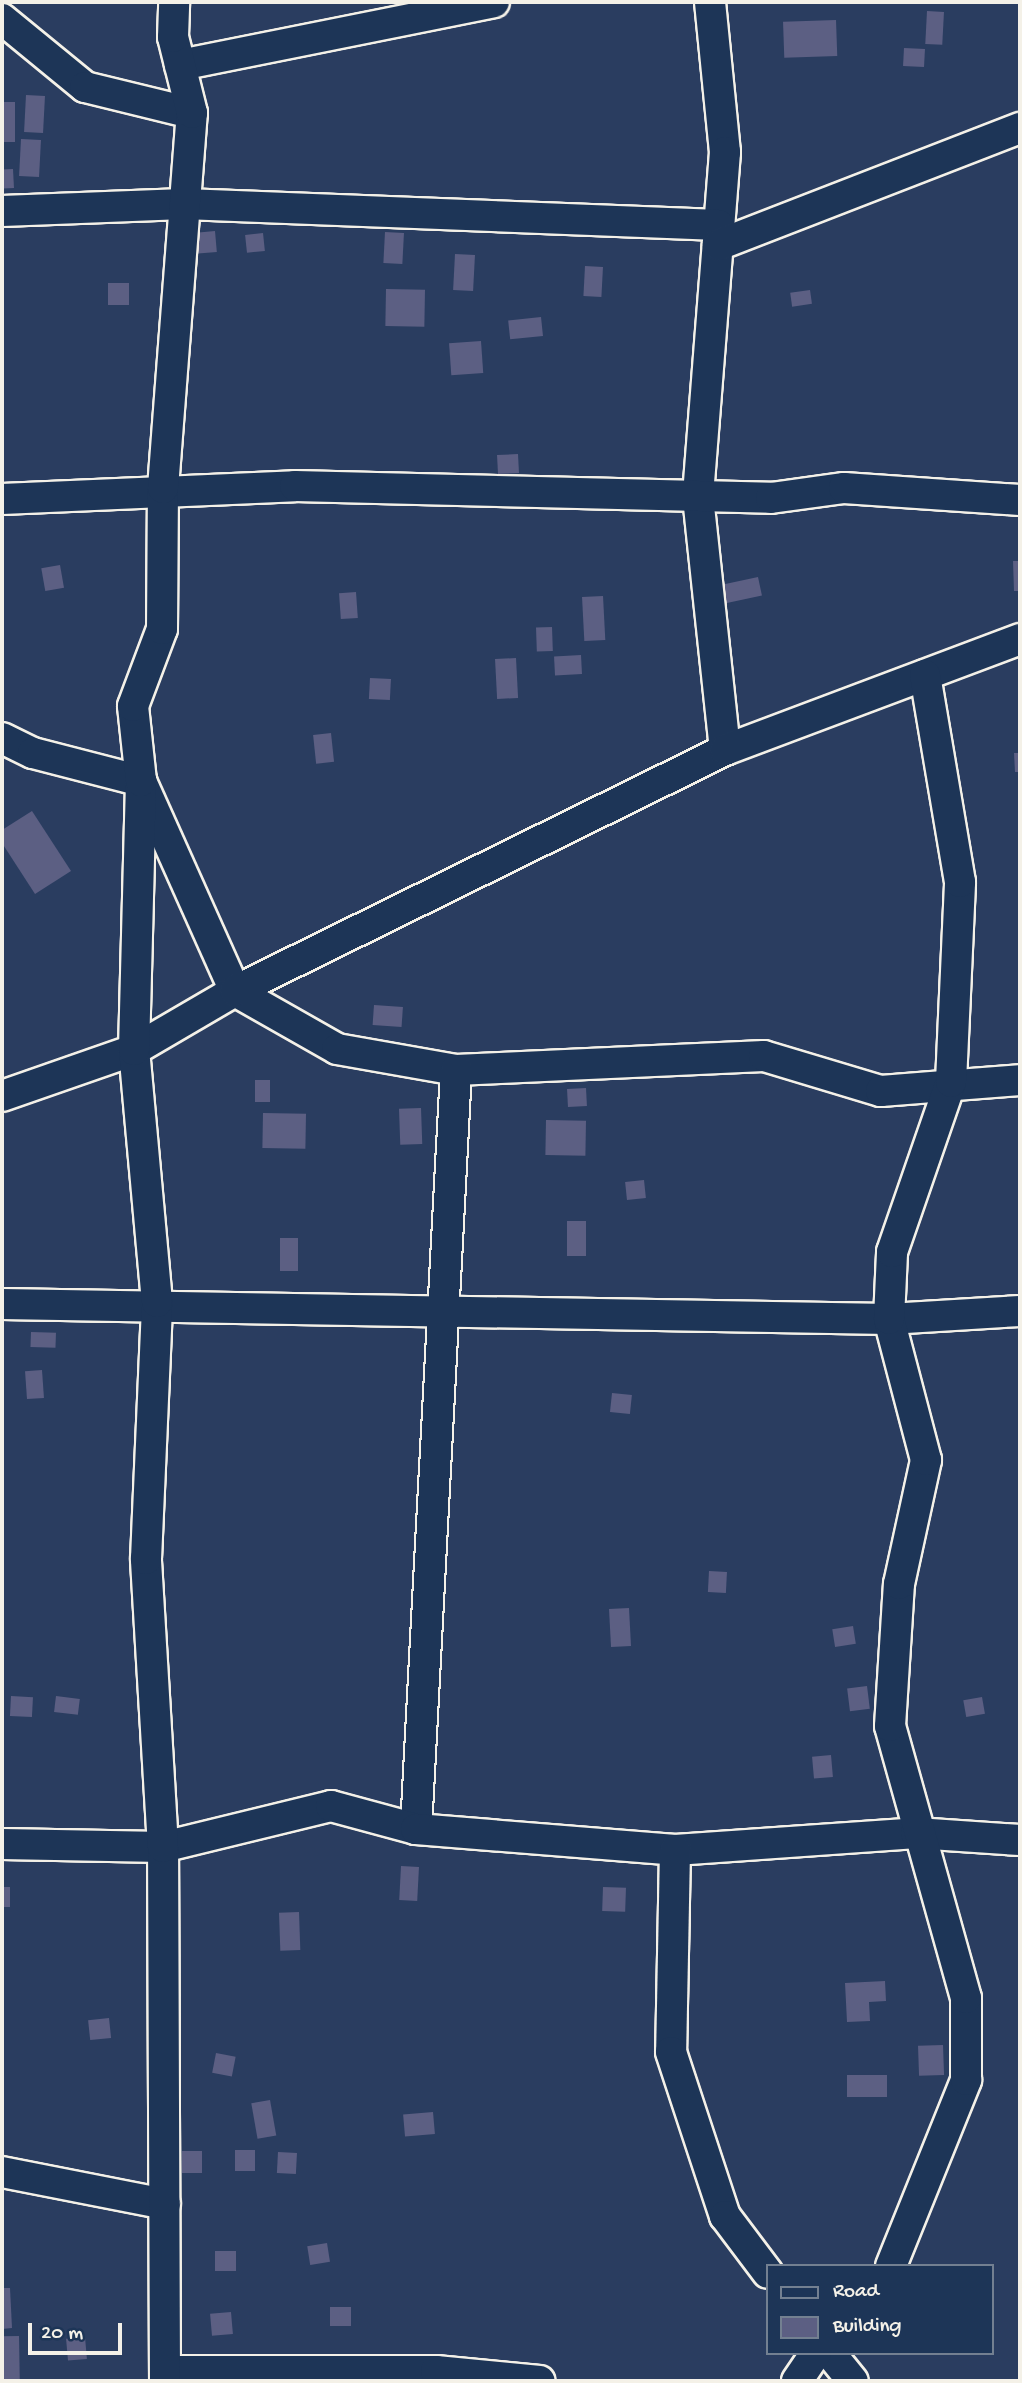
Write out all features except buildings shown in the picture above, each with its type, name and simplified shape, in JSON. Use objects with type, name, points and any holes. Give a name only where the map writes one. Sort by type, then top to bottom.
[{"type":"street","points":[[174,2],[180,65],[192,113],[163,488],[162,629],[132,706],[141,781],[134,1050],[158,1302],[146,1559],[163,1847],[165,2376],[436,2371],[540,2381]]},
{"type":"street","points":[[180,65],[494,2]]},
{"type":"street","points":[[710,2],[725,152],[698,497],[725,750]]},
{"type":"street","points":[[2,19],[85,87],[192,113]]},
{"type":"street","points":[[2,211],[184,204],[719,235],[1020,128]]},
{"type":"street","points":[[2,499],[163,488],[771,498],[844,488],[1020,500]]},
{"type":"street","points":[[2,1096],[134,1050],[235,990],[725,750],[1020,639]]},
{"type":"street","points":[[892,2264],[966,2080],[966,1998],[916,1833],[890,1726],[899,1584],[926,1460],[889,1320],[892,1252],[951,1082],[960,882],[925,675]]},
{"type":"street","points":[[2,738],[33,753],[141,781]]},
{"type":"street","points":[[141,781],[235,990],[337,1049],[456,1070],[764,1056],[881,1091],[951,1082],[1020,1080]]},
{"type":"street","points":[[416,1829],[456,1070]]},
{"type":"street","points":[[2,1304],[158,1302],[889,1320],[1020,1311]]},
{"type":"street","points":[[2,1844],[163,1847],[331,1806],[416,1829],[675,1850],[916,1833],[1020,1840]]},
{"type":"street","points":[[675,1850],[671,2052],[725,2216],[766,2270]]},
{"type":"street","points":[[2,2172],[165,2204]]},
{"type":"street","points":[[797,2381],[815,2355]]},
{"type":"street","points":[[832,2355],[853,2381]]}]
